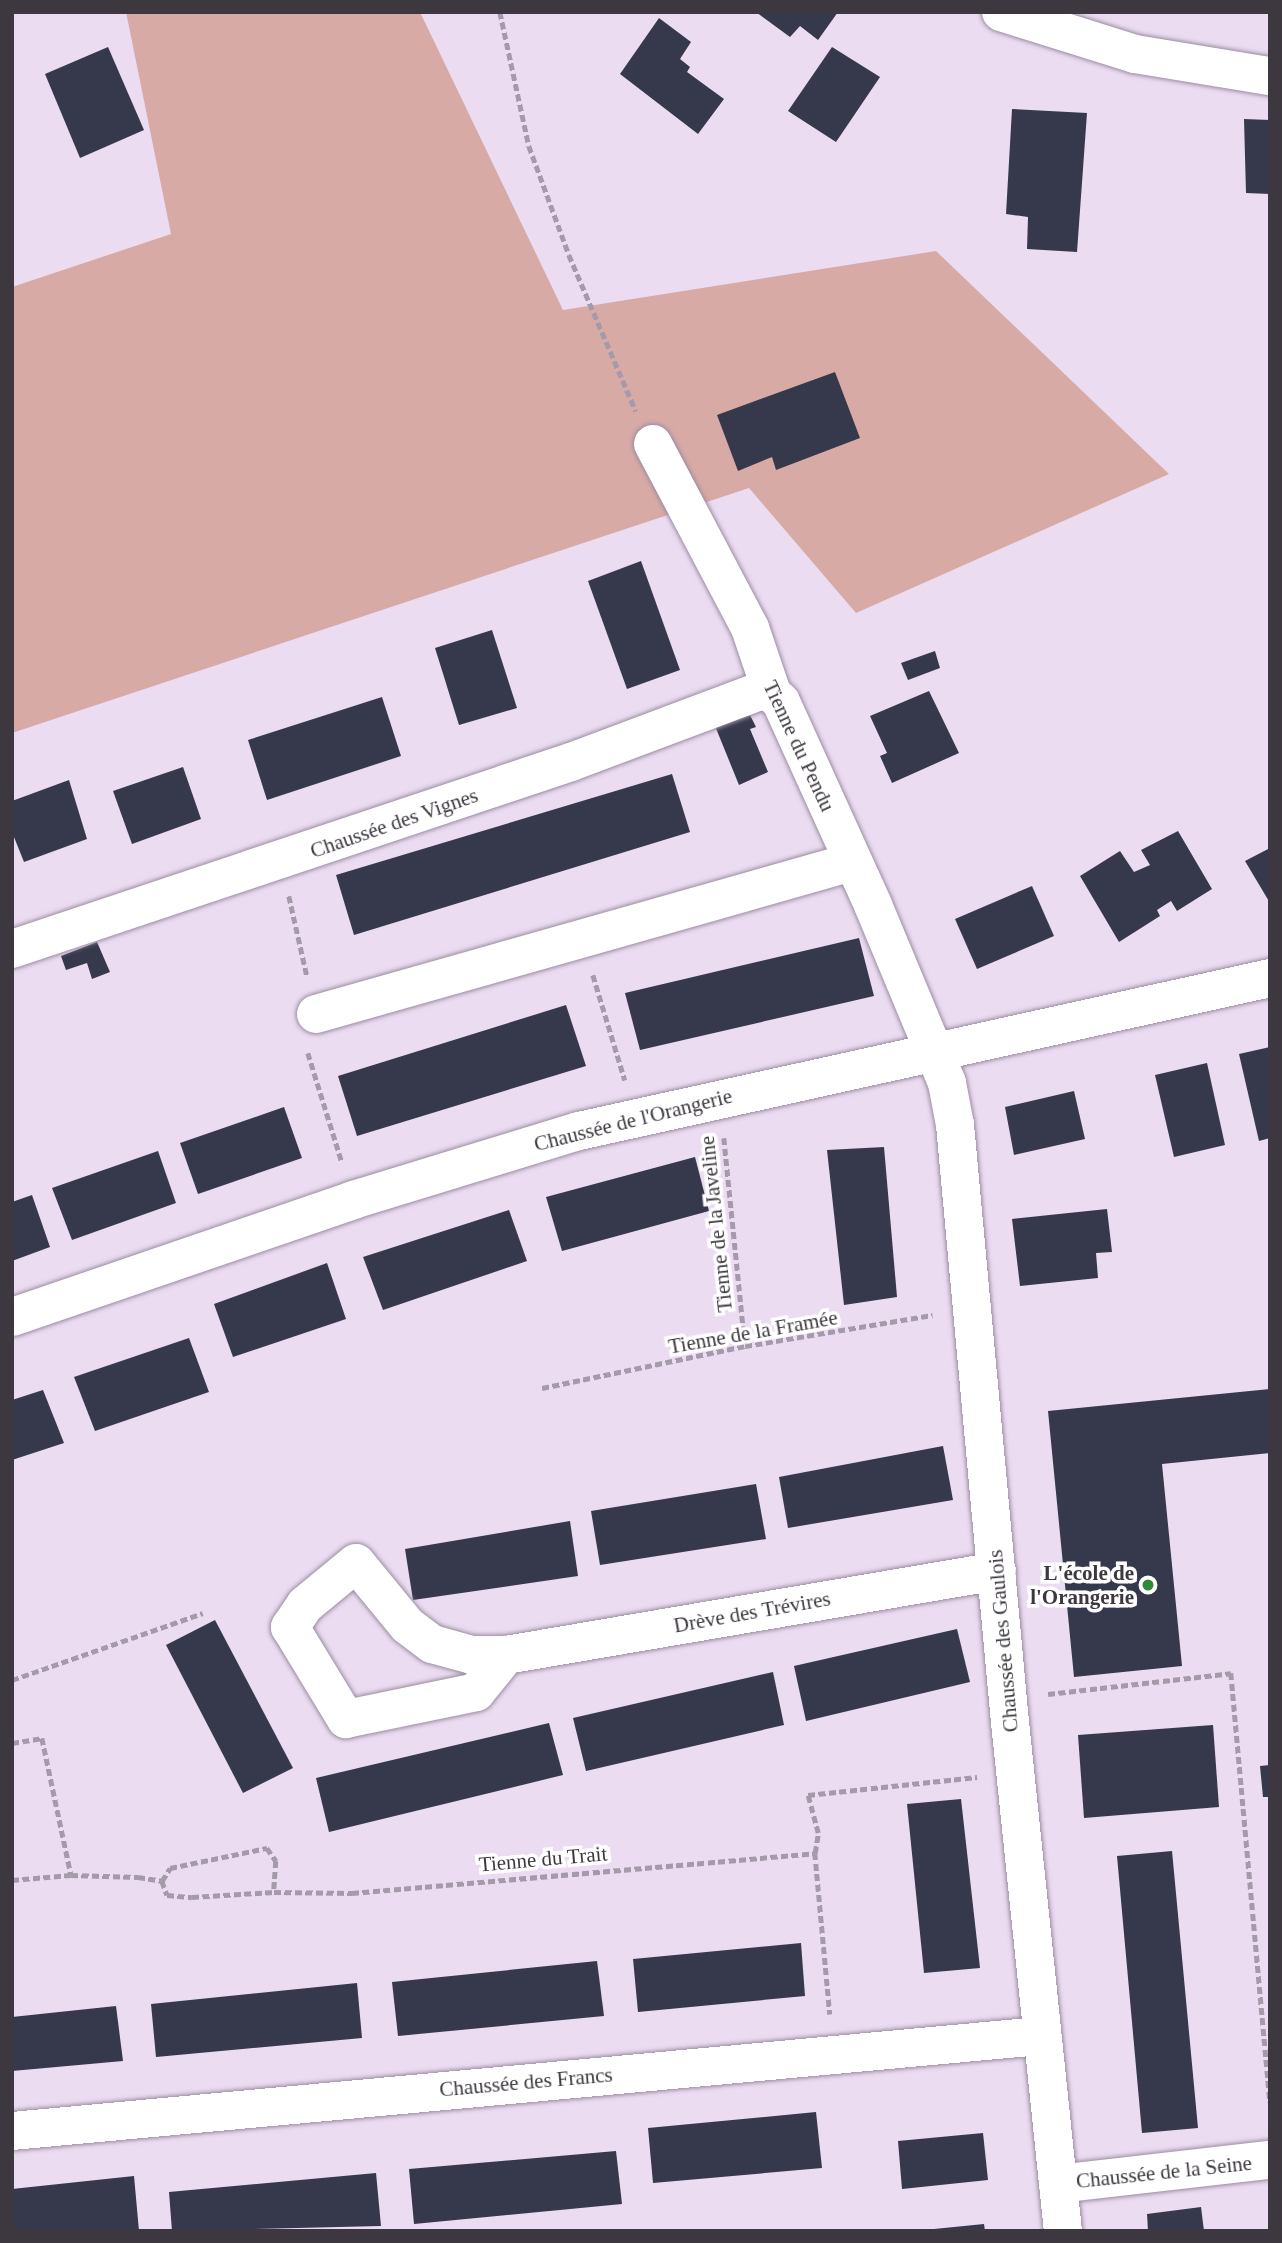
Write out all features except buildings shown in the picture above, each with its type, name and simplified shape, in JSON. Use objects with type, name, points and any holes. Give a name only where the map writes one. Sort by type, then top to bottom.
[{"type":"street","points":[[1001,12],[1135,54],[1270,76]]},
{"type":"street","name":"Tienne du Pendu","points":[[653,444],[750,628],[772,693],[781,702],[935,1054]]},
{"type":"street","name":"Chaussée des Vignes","points":[[12,949],[281,861],[643,737],[760,691],[772,693]]},
{"type":"street","points":[[316,1014],[852,862]]},
{"type":"street","name":"Chaussée de l'Orangerie","points":[[12,1317],[354,1200],[636,1116],[935,1054],[1270,978]]},
{"type":"street","name":"Chaussée des Gaulois","points":[[935,1054],[947,1083],[955,1125],[1015,1773],[1063,2231]]},
{"type":"street","name":"Drève des Trévires","points":[[506,1655],[476,1692],[346,1718],[290,1626],[305,1605],[356,1563],[407,1625],[432,1644],[472,1655],[506,1655],[997,1571]]},
{"type":"street","name":"Chaussée des Francs","points":[[12,2131],[834,2053],[1041,2036]]},
{"type":"street","name":"Chaussée de la Seine","points":[[1058,2184],[1270,2160]]},
{"type":"path","points":[[500,12],[529,146],[569,255],[653,444]]},
{"type":"path","points":[[281,861],[316,1014],[307,1050],[354,1200]]},
{"type":"path","points":[[582,937],[636,1116]]},
{"type":"path","name":"Tienne de la Javeline","points":[[716,1098],[726,1144],[745,1346]]},
{"type":"path","name":"Tienne de la Framée","points":[[542,1388],[745,1346],[971,1311]]},
{"type":"path","points":[[12,1680],[204,1613]]},
{"type":"path","points":[[1083,1692],[1231,1673],[1270,2102]]},
{"type":"path","points":[[12,1743],[42,1738],[71,1875]]},
{"type":"path","points":[[834,2053],[815,1853],[818,1833],[807,1795],[1015,1773]]},
{"type":"path","points":[[12,1880],[71,1875],[162,1881],[170,1868],[267,1848],[276,1861],[274,1892]]},
{"type":"path","name":"Tienne du Trait","points":[[162,1881],[167,1895],[192,1897],[274,1892],[352,1893],[815,1853]]},
{"type":"shaded area","points":[[126,12],[420,12],[563,310],[936,251],[1169,474],[856,613],[749,488],[12,733],[12,287],[171,234]]},
{"type":"place","name":"L'école de l'Orangerie","points":[[1148,1585]]}]
